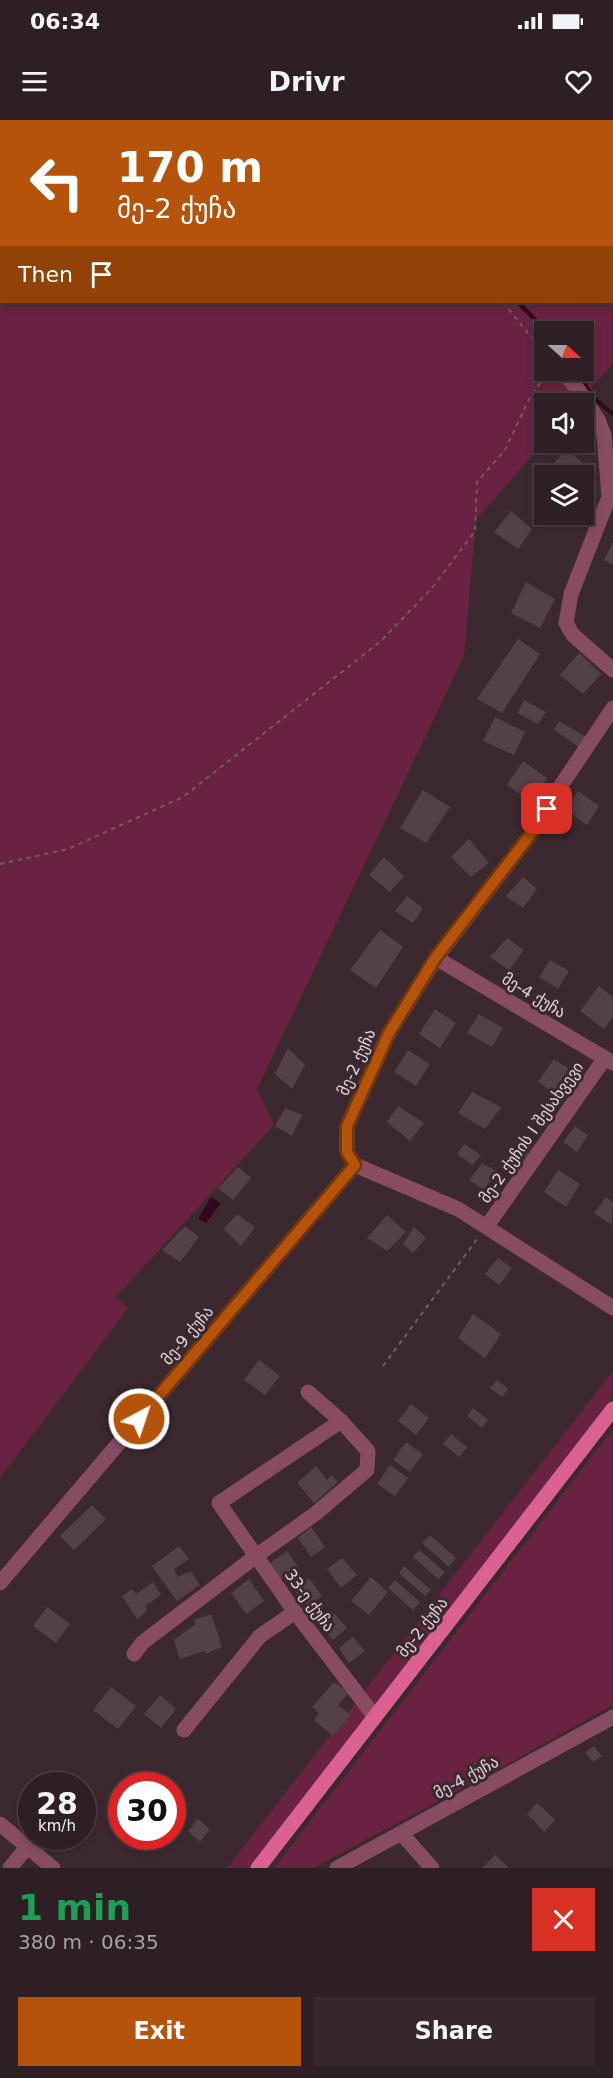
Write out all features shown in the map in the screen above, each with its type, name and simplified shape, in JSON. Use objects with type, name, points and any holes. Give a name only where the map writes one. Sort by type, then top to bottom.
[{"type":"main road","name":"მე-2 ქუჩა","points":[[258,1868],[613,1409]]},
{"type":"street","points":[[570,381],[598,420],[604,435],[609,497],[571,594],[566,623],[573,635],[613,670]]},
{"type":"street","name":"მე-2 ქუჩა","points":[[355,1165],[347,1152],[347,1126],[389,1033],[436,957],[537,826],[556,793],[613,708]]},
{"type":"street","name":"მე-4 ქუჩა","points":[[436,957],[609,1061]]},
{"type":"street","name":"მე-2 ქუჩის I შესახვევი","points":[[487,1226],[609,1061]]},
{"type":"street","points":[[355,1165],[458,1209],[613,1308]]},
{"type":"street","name":"მე-9 ქუჩა","points":[[0,1583],[355,1165]]},
{"type":"street","points":[[134,1653],[142,1643],[315,1514],[367,1470],[368,1451],[341,1421],[309,1392]]},
{"type":"street","name":"33-ე ქუჩა","points":[[341,1421],[219,1503],[295,1612],[375,1717]]},
{"type":"street","points":[[184,1730],[260,1636],[295,1612]]},
{"type":"street","name":"მე-4 ქუჩა","points":[[337,1868],[613,1717]]},
{"type":"street","points":[[0,1824],[18,1839]]},
{"type":"street","points":[[401,1833],[432,1868]]},
{"type":"street","points":[[10,1868],[25,1850]]},
{"type":"street","points":[[31,1850],[53,1868]]},
{"type":"path","points":[[504,303],[534,340]]},
{"type":"path","points":[[0,864],[68,849],[183,797],[381,642],[432,588],[475,531],[477,482],[505,450],[529,399],[541,381]]},
{"type":"path","points":[[383,1366],[487,1226]]},
{"type":"shaded area","points":[[0,303],[613,303],[613,363],[587,393],[534,393],[534,453],[476,520],[464,656],[257,1089],[274,1125],[116,1297],[128,1308],[0,1478]]},
{"type":"shaded area","points":[[211,1197],[221,1203],[206,1223],[198,1219]]},
{"type":"shaded area","points":[[613,1371],[613,1397],[250,1868],[227,1868]]},
{"type":"shaded area","points":[[613,1429],[613,1705],[501,1768],[313,1868],[274,1868]]},
{"type":"building","points":[[563,453],[571,453],[585,465],[552,465]]},
{"type":"building","points":[[511,511],[532,529],[518,549],[494,532]]},
{"type":"building","points":[[613,542],[613,565],[604,560]]},
{"type":"building","points":[[526,582],[555,599],[540,628],[511,613]]},
{"type":"building","points":[[518,639],[540,654],[502,713],[477,699]]},
{"type":"building","points":[[579,653],[601,674],[583,694],[560,675]]},
{"type":"building","points":[[524,700],[546,712],[538,724],[518,713]]},
{"type":"building","points":[[495,717],[525,732],[514,755],[483,741]]},
{"type":"building","points":[[559,721],[588,738],[580,748],[554,730]]},
{"type":"building","points":[[523,761],[547,778],[531,801],[507,785]]},
{"type":"building","points":[[423,790],[450,807],[426,843],[400,828]]},
{"type":"building","points":[[578,791],[599,806],[587,825],[566,810]]},
{"type":"building","points":[[469,839],[489,863],[471,877],[451,857]]},
{"type":"building","points":[[384,857],[404,876],[390,892],[369,875]]},
{"type":"building","points":[[523,877],[537,889],[523,908],[506,896]]},
{"type":"building","points":[[407,896],[423,908],[413,923],[395,911]]},
{"type":"building","points":[[380,930],[403,947],[376,988],[350,970]]},
{"type":"building","points":[[507,938],[524,950],[509,970],[490,957]]},
{"type":"building","points":[[550,960],[569,971],[558,989],[539,977]]},
{"type":"building","points":[[599,986],[613,997],[613,1017],[604,1029],[580,1011]]},
{"type":"building","points":[[435,1009],[456,1023],[440,1048],[419,1034]]},
{"type":"building","points":[[479,1014],[503,1028],[492,1047],[467,1033]]},
{"type":"building","points":[[288,1048],[305,1065],[292,1089],[275,1074]]},
{"type":"building","points":[[408,1050],[430,1064],[416,1086],[394,1072]]},
{"type":"building","points":[[554,1059],[575,1073],[558,1096],[538,1082]]},
{"type":"building","points":[[472,1092],[501,1107],[485,1129],[458,1113]]},
{"type":"building","points":[[398,1106],[424,1123],[410,1141],[387,1122]]},
{"type":"building","points":[[285,1108],[302,1115],[292,1136],[275,1126]]},
{"type":"building","points":[[575,1126],[588,1135],[577,1152],[563,1142]]},
{"type":"building","points":[[464,1144],[481,1155],[473,1165],[457,1154]]},
{"type":"building","points":[[522,1146],[530,1149],[526,1158],[516,1153]]},
{"type":"building","points":[[482,1163],[496,1171],[484,1190],[469,1180]]},
{"type":"building","points":[[238,1167],[251,1178],[233,1200],[218,1188]]},
{"type":"building","points":[[558,1170],[580,1184],[566,1207],[544,1192]]},
{"type":"building","points":[[606,1197],[613,1202],[612,1225],[594,1213]]},
{"type":"building","points":[[237,1214],[255,1227],[241,1246],[224,1229]]},
{"type":"building","points":[[387,1215],[406,1232],[387,1251],[367,1238]]},
{"type":"building","points":[[185,1226],[199,1237],[180,1262],[162,1250]]},
{"type":"building","points":[[414,1227],[426,1238],[413,1253],[403,1244]]},
{"type":"building","points":[[498,1258],[512,1268],[499,1285],[485,1274]]},
{"type":"building","points":[[473,1314],[501,1334],[485,1358],[458,1338]]},
{"type":"building","points":[[259,1360],[280,1376],[265,1395],[244,1380]]},
{"type":"building","points":[[497,1380],[508,1389],[502,1397],[490,1388]]},
{"type":"building","points":[[411,1404],[429,1418],[416,1435],[398,1421]]},
{"type":"building","points":[[473,1408],[488,1420],[482,1428],[467,1416]]},
{"type":"building","points":[[451,1434],[467,1447],[459,1457],[443,1444]]},
{"type":"building","points":[[406,1442],[423,1454],[410,1472],[393,1460]]},
{"type":"building","points":[[390,1465],[408,1478],[395,1496],[377,1484]]},
{"type":"building","points":[[316,1466],[327,1480],[332,1475],[338,1482],[314,1503],[297,1483]]},
{"type":"building","points":[[92,1505],[106,1519],[74,1550],[60,1536]]},
{"type":"building","points":[[311,1527],[325,1547],[311,1557],[298,1538]]},
{"type":"building","points":[[430,1535],[456,1558],[449,1567],[422,1543]]},
{"type":"building","points":[[179,1546],[189,1559],[174,1569],[178,1577],[191,1571],[200,1585],[177,1601],[152,1566]]},
{"type":"building","points":[[419,1550],[445,1572],[438,1579],[413,1557]]},
{"type":"building","points":[[287,1551],[298,1567],[280,1579],[270,1563]]},
{"type":"building","points":[[342,1558],[357,1575],[341,1588],[327,1569]]},
{"type":"building","points":[[404,1566],[431,1590],[425,1596],[399,1573]]},
{"type":"building","points":[[371,1577],[388,1592],[369,1615],[351,1601]]},
{"type":"building","points":[[309,1578],[322,1596],[307,1607],[295,1591]]},
{"type":"building","points":[[249,1579],[264,1601],[246,1614],[231,1593]]},
{"type":"building","points":[[395,1580],[420,1602],[413,1610],[388,1588]]},
{"type":"building","points":[[153,1582],[161,1595],[145,1606],[147,1611],[137,1619],[122,1596],[132,1589],[136,1594]]},
{"type":"building","points":[[47,1607],[70,1624],[56,1643],[33,1626]]},
{"type":"building","points":[[334,1613],[347,1628],[333,1640],[319,1624]]},
{"type":"building","points":[[211,1614],[222,1647],[206,1654],[204,1651],[180,1659],[174,1640],[196,1624],[194,1620]]},
{"type":"building","points":[[353,1637],[365,1651],[349,1663],[339,1648]]},
{"type":"building","points":[[334,1682],[349,1693],[338,1705],[351,1715],[333,1736],[314,1720],[319,1713],[312,1707]]},
{"type":"building","points":[[111,1687],[136,1706],[118,1729],[93,1710]]},
{"type":"building","points":[[160,1695],[176,1709],[161,1728],[144,1714]]},
{"type":"building","points":[[594,1746],[602,1756],[593,1762],[585,1753]]},
{"type":"building","points":[[537,1803],[555,1820],[544,1832],[527,1814]]},
{"type":"building","points":[[198,1819],[210,1829],[200,1842],[188,1831]]},
{"type":"building","points":[[495,1855],[509,1868],[482,1868]]},
{"type":"waterway","points":[[519,303],[536,321]]},
{"type":"waterway","points":[[582,381],[597,401],[613,414]]},
{"type":"route","points":[[139,1419],[355,1165],[347,1152],[347,1126],[389,1033],[436,957],[537,826],[547,809]]}]
